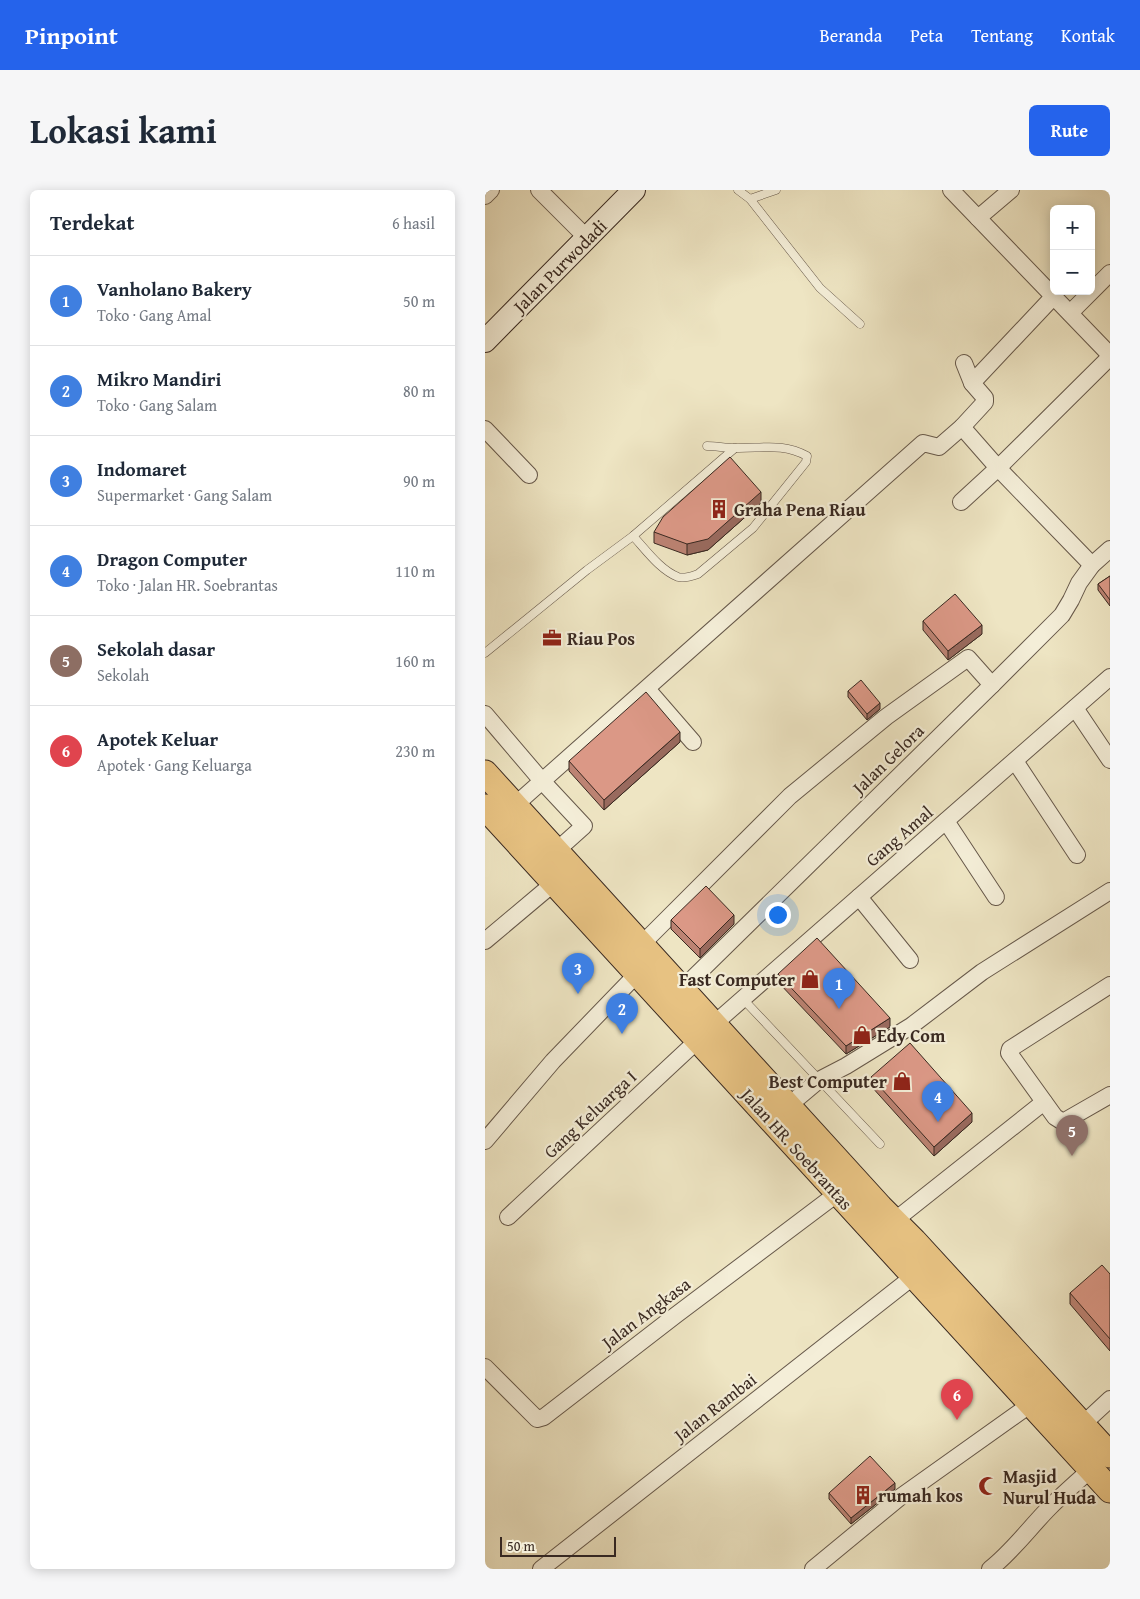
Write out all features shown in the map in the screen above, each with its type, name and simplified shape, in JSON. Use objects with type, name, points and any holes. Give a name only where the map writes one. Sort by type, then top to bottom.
[{"type":"main road","name":"Jalan HR. Soebrantas","points":[[485,773],[555,852],[682,989],[706,1032],[838,1193],[1031,1404],[1082,1436]]},
{"type":"main road","name":"Jalan HR. Soebrantas","points":[[485,807],[637,974],[706,1032],[788,1106],[894,1221],[1082,1436],[1100,1462],[1110,1490]]},
{"type":"street","points":[[485,196],[491,190]]},
{"type":"street","points":[[539,190],[587,238]]},
{"type":"street","name":"Jalan Purwodadi","points":[[485,341],[634,190]]},
{"type":"street","points":[[951,190],[1110,356],[998,468],[961,502]]},
{"type":"street","points":[[978,218],[1011,190]]},
{"type":"street","points":[[1070,313],[1110,273]]},
{"type":"street","points":[[972,383],[1054,296]]},
{"type":"street","points":[[514,806],[923,443],[939,447],[962,427],[985,402],[985,398],[972,383],[964,364]]},
{"type":"street","points":[[962,427],[998,468],[1092,565]]},
{"type":"street","points":[[485,429],[529,475]]},
{"type":"street","name":"Jalan Gelora","points":[[682,989],[1061,615],[1079,583],[1092,565],[1110,549]]},
{"type":"street","points":[[641,945],[790,796],[886,717],[968,658],[992,685]]},
{"type":"street","name":"Gang Amal","points":[[706,1032],[1110,677]]},
{"type":"street","points":[[647,689],[693,742]]},
{"type":"street","points":[[1075,708],[1110,760]]},
{"type":"street","points":[[485,714],[542,781],[584,826],[555,852]]},
{"type":"street","points":[[1015,761],[1077,855]]},
{"type":"street","points":[[946,821],[996,897]]},
{"type":"street","points":[[485,941],[554,883]]},
{"type":"street","points":[[788,1106],[819,1080],[846,1066],[911,1026],[982,972],[1110,891]]},
{"type":"street","points":[[859,897],[910,960]]},
{"type":"street","points":[[485,1141],[553,1061],[637,974]]},
{"type":"street","points":[[1110,985],[1010,1050],[1010,1055],[1055,1117],[1063,1122],[1110,1095]]},
{"type":"street","name":"Gang Keluarga I","points":[[508,1217],[706,1032]]},
{"type":"street","points":[[894,1221],[1044,1102]]},
{"type":"street","name":"Jalan Angkasa","points":[[485,1367],[537,1419],[544,1417],[838,1193]]},
{"type":"street","name":"Jalan Rambai","points":[[541,1569],[914,1276]]},
{"type":"street","points":[[1082,1436],[1110,1399]]},
{"type":"street","points":[[813,1569],[899,1498],[1031,1404]]},
{"type":"street","points":[[990,1569],[998,1563],[1050,1507],[1100,1462]]},
{"type":"lane","points":[[738,190],[750,199],[820,288],[860,324]]},
{"type":"lane","points":[[750,199],[776,190]]},
{"type":"lane","points":[[633,536],[663,568],[679,577],[698,574],[753,528],[806,462],[807,456],[771,446],[735,448],[707,446]]},
{"type":"lane","points":[[485,653],[587,570],[633,536],[735,448]]},
{"type":"lane","points":[[743,999],[880,1144]]},
{"type":"building","name":"Graha Pena Riau","points":[[730,457],[761,492],[708,539],[687,544],[654,532],[663,517]]},
{"type":"building","points":[[1110,576],[1110,600],[1098,584]]},
{"type":"building","points":[[955,594],[982,625],[948,651],[923,621]]},
{"type":"building","points":[[861,680],[880,703],[867,714],[848,691]]},
{"type":"building","points":[[646,692],[680,732],[604,800],[569,761]]},
{"type":"building","points":[[706,886],[734,915],[700,949],[671,920]]},
{"type":"building","points":[[817,938],[890,1018],[846,1046],[778,974]]},
{"type":"building","points":[[910,1043],[972,1113],[934,1147],[871,1077]]},
{"type":"building","points":[[1102,1265],[1110,1274],[1110,1339],[1070,1293]]},
{"type":"building","name":"rumah kos","points":[[870,1456],[895,1483],[851,1518],[829,1493]]},
{"type":"place","name":"Graha Pena Riau","points":[[719,509]]},
{"type":"place","name":"Riau Pos","points":[[552,638]]},
{"type":"place","name":"Fast Computer","points":[[810,979]]},
{"type":"place","name":"Indomaret","points":[[578,994]]},
{"type":"place","name":"Vanholano Bakery","points":[[839,1009]]},
{"type":"place","name":"Mikro Mandiri","points":[[622,1034]]},
{"type":"place","name":"Edy Com","points":[[862,1035]]},
{"type":"place","name":"Best Computer","points":[[902,1081]]},
{"type":"place","name":"Dragon Computer","points":[[938,1122]]},
{"type":"place","name":"Sekolah dasar","points":[[1072,1156]]},
{"type":"place","name":"Apotek Keluar","points":[[957,1420]]},
{"type":"place","name":"Masjid Nurul Huda","points":[[988,1486]]},
{"type":"place","name":"rumah kos","points":[[863,1495]]}]
